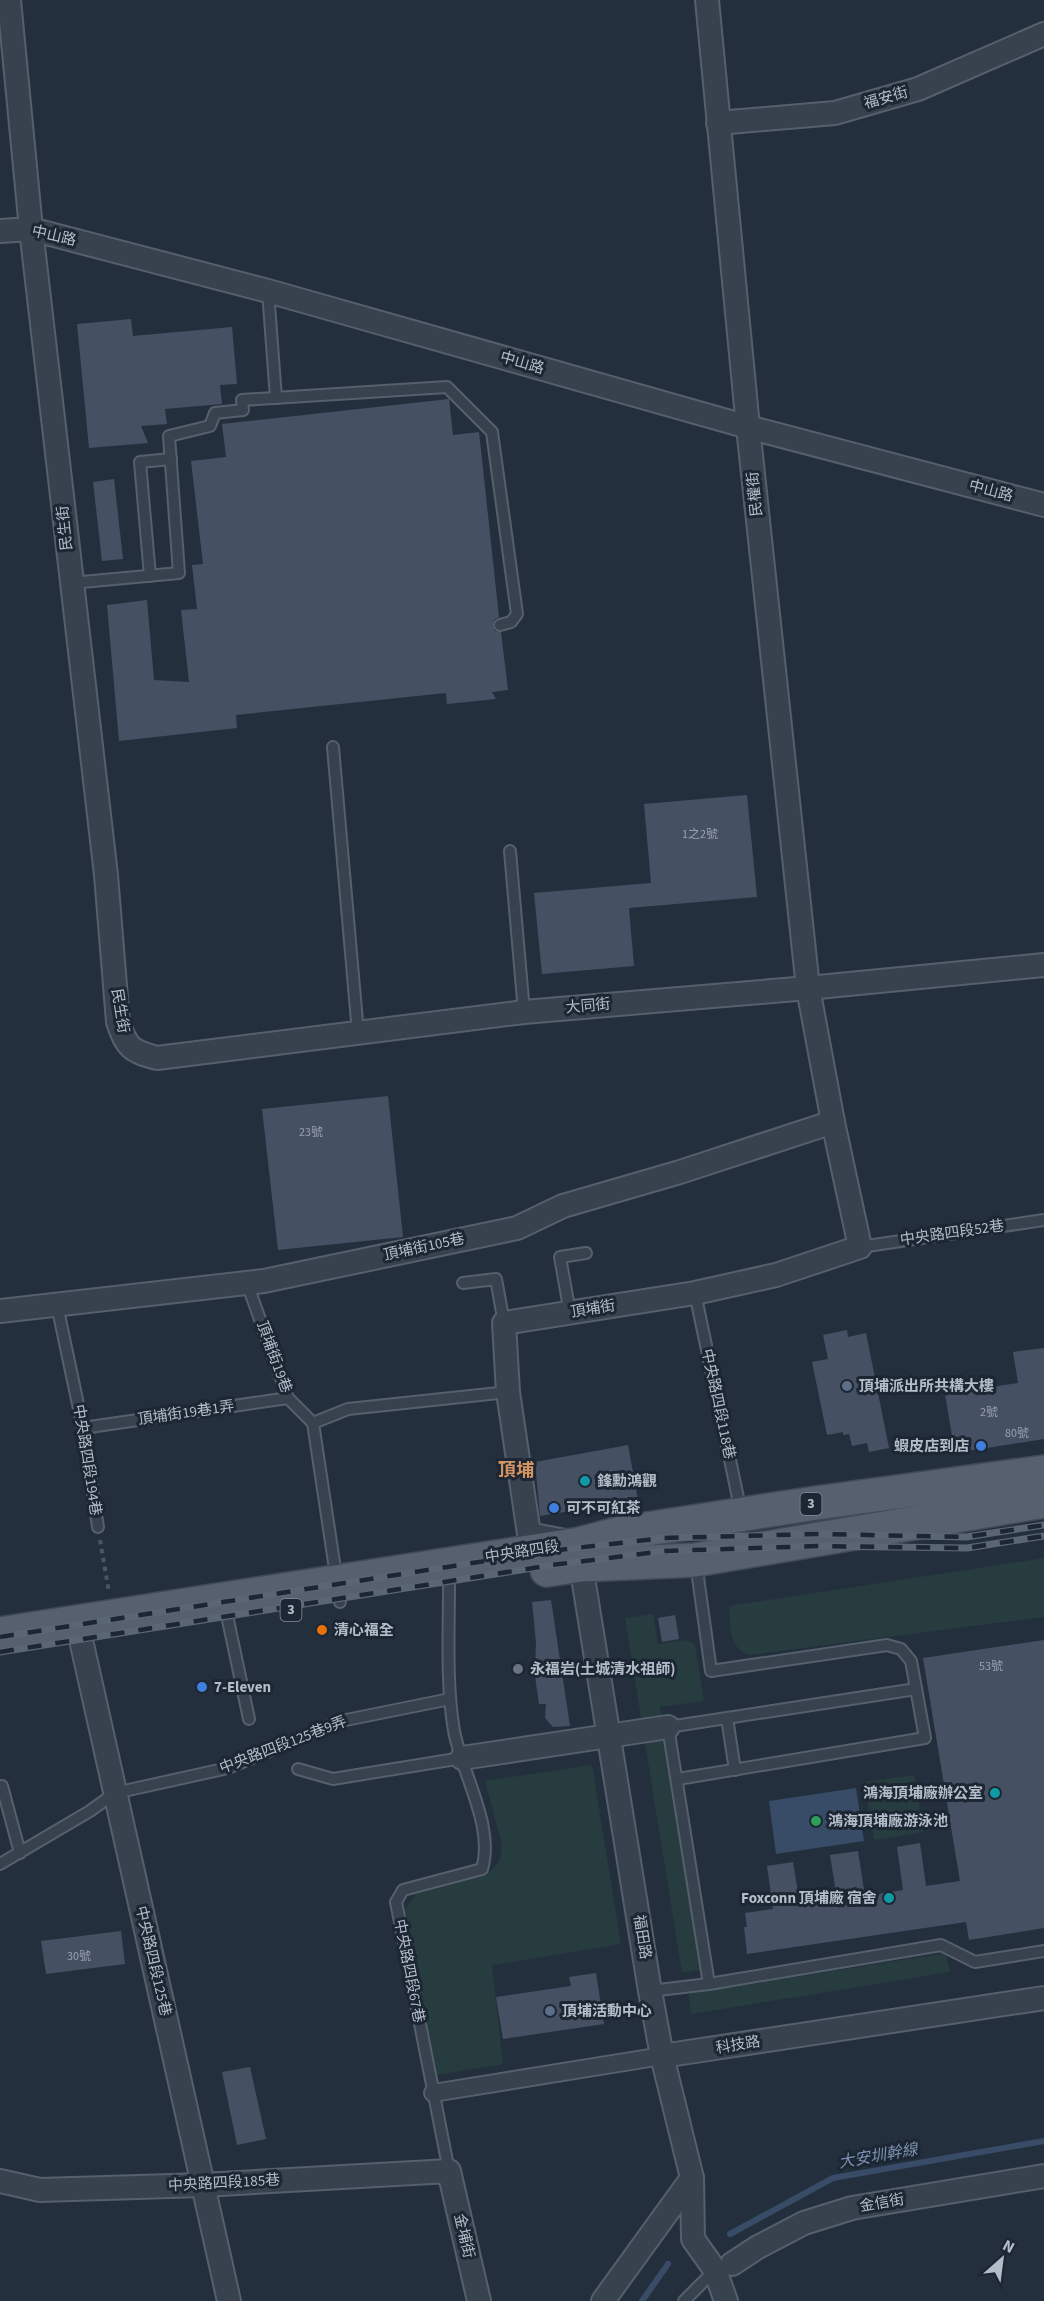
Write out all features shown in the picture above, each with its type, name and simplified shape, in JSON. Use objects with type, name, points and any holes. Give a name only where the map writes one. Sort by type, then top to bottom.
[{"type":"main road","name":"中央路四段","points":[[0,1655],[79,1632],[113,1616],[339,1592],[449,1585],[580,1555],[621,1533],[1044,1472]]},
{"type":"main road","name":"中央路四段","points":[[0,1634],[79,1632],[228,1620],[339,1592],[580,1555],[695,1560],[1044,1502]]},
{"type":"street","name":"民生街","points":[[9,0],[31,229],[106,875],[118,1022],[124,1040],[134,1052]]},
{"type":"street","name":"民權街","points":[[707,0],[747,427],[808,988]]},
{"type":"street","name":"福安街","points":[[718,123],[835,113],[918,89],[1044,34]]},
{"type":"street","name":"中山路","points":[[0,231],[31,229],[268,291],[747,427],[1044,505]]},
{"type":"street","name":"大同街","points":[[134,1052],[157,1058],[524,1012],[808,988],[1044,964]]},
{"type":"street","points":[[808,988],[833,1122],[860,1247]]},
{"type":"street","name":"頂埔街105巷","points":[[0,1311],[247,1283],[517,1228],[564,1206],[680,1172],[833,1122]]},
{"type":"street","name":"頂埔街","points":[[504,1323],[695,1293],[776,1275],[860,1247]]},
{"type":"street","points":[[504,1323],[508,1392],[529,1534],[580,1555]]},
{"type":"street","name":"福田路","points":[[580,1555],[662,2056],[692,2178]]},
{"type":"street","name":"中央路四段125巷","points":[[79,1632],[229,2301]]},
{"type":"street","points":[[462,1758],[668,1727]]},
{"type":"street","name":"科技路","points":[[433,2093],[1044,1998]]},
{"type":"street","name":"中央路四段185巷","points":[[0,2181],[40,2190],[203,2185],[449,2171]]},
{"type":"street","name":"金埔街","points":[[449,2171],[479,2301]]},
{"type":"street","name":"金信街","points":[[723,2267],[804,2223],[852,2208],[1044,2176]]},
{"type":"street","points":[[692,2178],[693,2239],[723,2267],[726,2301]]},
{"type":"street","points":[[603,2301],[692,2178]]},
{"type":"lane","points":[[268,291],[276,398]]},
{"type":"lane","points":[[71,583],[178,573],[169,436],[210,426],[215,413],[243,410],[242,400],[447,387],[492,432],[517,614],[511,622],[500,625]]},
{"type":"lane","points":[[150,576],[140,462],[171,459]]},
{"type":"lane","points":[[333,747],[358,1033]]},
{"type":"lane","points":[[510,851],[524,1012]]},
{"type":"lane","name":"中央路四段52巷","points":[[860,1247],[1044,1220]]},
{"type":"lane","points":[[570,1313],[560,1257],[586,1253]]},
{"type":"lane","points":[[463,1283],[496,1279],[504,1323]]},
{"type":"lane","name":"頂埔街19巷","points":[[247,1283],[288,1398],[313,1423]]},
{"type":"lane","name":"中央路四段118巷","points":[[695,1293],[742,1515]]},
{"type":"lane","name":"中央路四段194巷","points":[[57,1305],[83,1428],[98,1527]]},
{"type":"lane","points":[[339,1592],[313,1423],[348,1409],[508,1392]]},
{"type":"lane","name":"頂埔街19巷1弄","points":[[83,1428],[288,1398]]},
{"type":"lane","points":[[678,1779],[925,1738],[911,1661],[901,1649],[887,1645],[711,1671],[695,1560]]},
{"type":"lane","name":"中央路四段67巷","points":[[449,1585],[450,1699],[455,1734],[483,1829],[486,1857],[482,1869],[403,1890],[396,1902],[449,2171]]},
{"type":"lane","points":[[228,1620],[249,1719]]},
{"type":"lane","points":[[709,1984],[668,1727],[916,1689]]},
{"type":"lane","name":"中央路四段125巷9弄","points":[[115,1793],[228,1768],[341,1721],[450,1699]]},
{"type":"lane","points":[[727,1718],[735,1770]]},
{"type":"lane","points":[[298,1770],[333,1779],[462,1758]]},
{"type":"lane","points":[[2,1786],[20,1852]]},
{"type":"lane","points":[[0,1864],[90,1812],[115,1793]]},
{"type":"lane","points":[[651,1991],[709,1984],[940,1946],[975,1962],[1044,1952]]},
{"type":"lane","points":[[684,2301],[723,2267]]},
{"type":"path","name":"中央路四段194巷","points":[[98,1527],[113,1616]]},
{"type":"green space","points":[[1044,1558],[1044,1617],[749,1655],[737,1647],[730,1628],[729,1606]]},
{"type":"green space","points":[[653,1614],[658,1644],[687,1640],[695,1644],[704,1701],[660,1707],[703,1969],[682,1973],[625,1618]]},
{"type":"green space","points":[[592,1765],[621,1944],[492,1965],[503,2064],[437,2075],[405,1909],[416,1894],[488,1874],[500,1860],[502,1845],[485,1781]]},
{"type":"green space","points":[[914,1775],[924,1832],[874,1840],[864,1782]]},
{"type":"green space","points":[[946,1953],[950,1972],[691,2014],[689,1994]]},
{"type":"water","name":"鴻海頂埔廠游泳池","points":[[856,1788],[864,1841],[776,1854],[769,1801]]},
{"type":"building","points":[[131,319],[133,336],[232,327],[237,384],[220,385],[222,404],[165,409],[167,424],[141,426],[148,443],[89,448],[77,324]]},
{"type":"building","points":[[449,399],[453,435],[479,432],[499,617],[494,620],[493,626],[495,631],[501,632],[508,690],[492,692],[496,699],[447,704],[446,693],[236,715],[237,728],[119,741],[107,605],[147,600],[154,680],[189,682],[181,610],[197,609],[192,565],[203,564],[191,461],[226,457],[222,424]]},
{"type":"building","points":[[114,479],[123,559],[102,561],[93,482]]},
{"type":"building","points":[[747,795],[757,897],[629,908],[634,966],[542,974],[534,893],[651,883],[644,804]]},
{"type":"building","points":[[388,1096],[403,1237],[278,1250],[262,1109]]},
{"type":"building","name":"頂埔派出所共構大樓","points":[[847,1330],[848,1337],[866,1333],[889,1448],[869,1452],[867,1443],[852,1446],[849,1434],[843,1435],[843,1432],[827,1435],[812,1362],[828,1359],[823,1335]]},
{"type":"building","points":[[1044,1348],[1044,1439],[955,1453],[945,1394],[1018,1383],[1013,1352]]},
{"type":"building","name":"鋒勳鴻觀","points":[[628,1445],[638,1500],[540,1516],[535,1462]]},
{"type":"building","points":[[551,1600],[570,1726],[553,1727],[545,1718],[546,1704],[539,1704],[535,1676],[536,1642],[532,1602]]},
{"type":"building","points":[[675,1615],[679,1639],[662,1642],[658,1618]]},
{"type":"building","name":"鴻海頂埔廠辦公室","points":[[1044,1640],[1044,1928],[969,1940],[966,1922],[747,1954],[745,1913],[773,1909],[767,1866],[793,1862],[800,1905],[837,1899],[830,1855],[858,1851],[865,1896],[903,1890],[897,1847],[920,1843],[926,1886],[960,1881],[923,1658]]},
{"type":"building","points":[[121,1931],[125,1964],[46,1974],[41,1941]]},
{"type":"building","name":"頂埔活動中心","points":[[596,1973],[604,2024],[503,2039],[496,1997],[571,1986],[569,1977]]},
{"type":"building","points":[[250,2067],[266,2139],[237,2145],[222,2072]]},
{"type":"waterway","name":"大安圳幹線","points":[[730,2234],[833,2178],[1044,2141]]},
{"type":"waterway","name":"大安圳幹線","points":[[642,2301],[668,2264]]},
{"type":"railway","points":[[0,1637],[549,1551],[664,1538],[818,1534],[966,1537],[1044,1525]]},
{"type":"railway","points":[[0,1652],[552,1565],[665,1551],[818,1546],[967,1548],[1044,1536]]},
{"type":"place","name":"頂埔派出所共構大樓","points":[[847,1386]]},
{"type":"place","name":"蝦皮店到店","points":[[981,1446]]},
{"type":"place","name":"鋒勳鴻觀","points":[[585,1481]]},
{"type":"place","name":"可不可紅茶","points":[[554,1508]]},
{"type":"place","name":"清心福全","points":[[322,1630]]},
{"type":"place","name":"永福岩(土城清水祖師)","points":[[518,1669]]},
{"type":"place","name":"7-Eleven","points":[[202,1687]]},
{"type":"place","name":"鴻海頂埔廠辦公室","points":[[995,1793]]},
{"type":"place","name":"鴻海頂埔廠游泳池","points":[[816,1821]]},
{"type":"place","name":"Foxconn 頂埔廠 宿舍","points":[[889,1898]]},
{"type":"place","name":"頂埔活動中心","points":[[550,2011]]},
{"type":"district","name":"頂埔","points":[[516,1470]]}]
